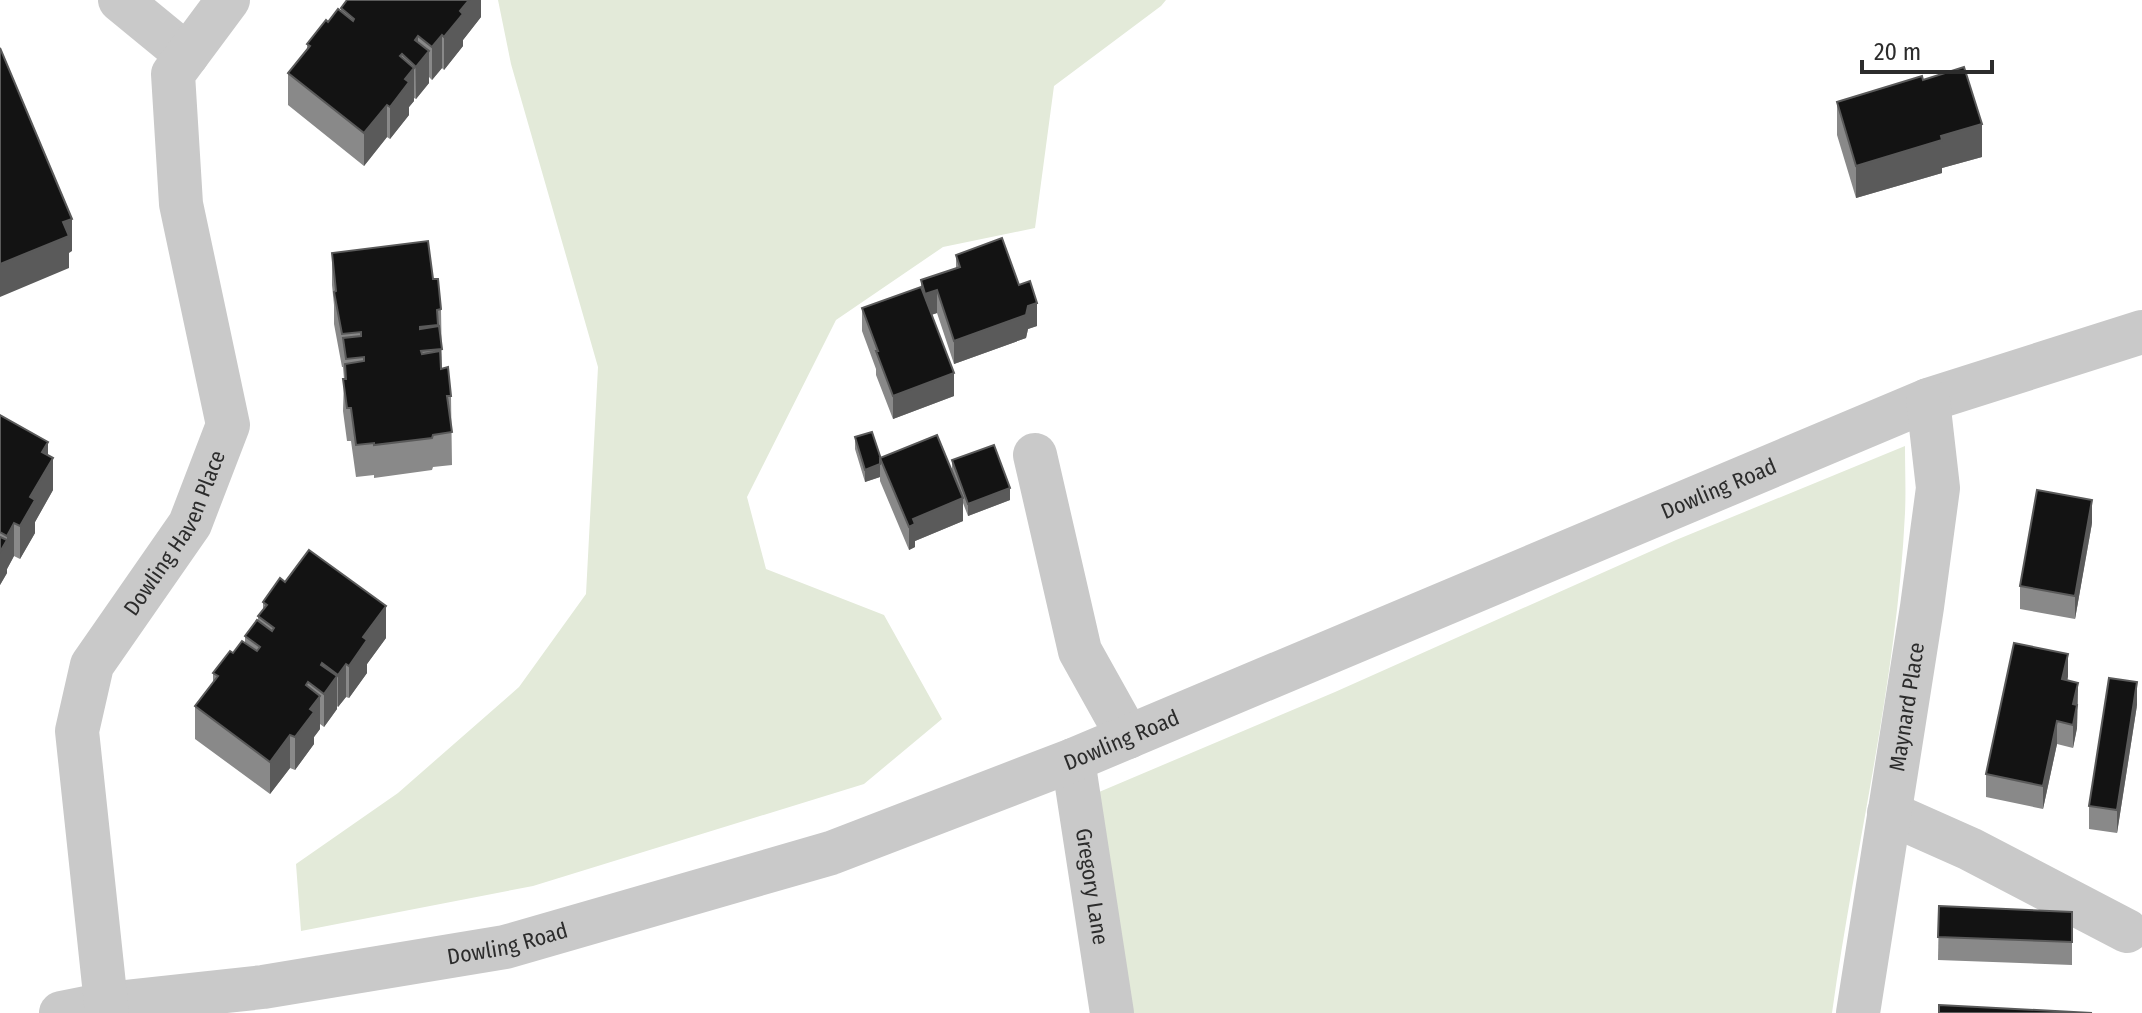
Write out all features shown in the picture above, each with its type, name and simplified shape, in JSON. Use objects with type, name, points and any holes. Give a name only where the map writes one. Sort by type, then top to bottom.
[{"type":"street","points":[[120,0],[187,55]]},
{"type":"street","name":"Dowling Haven Place","points":[[106,1009],[77,731],[92,665],[190,524],[228,425],[181,204],[173,74],[228,0]]},
{"type":"street","name":"Dowling Road","points":[[61,1013],[263,987],[505,947],[831,853],[1073,760],[1928,400],[2142,332]]},
{"type":"street","name":"Maynard Place","points":[[1858,1013],[1938,488],[1928,400]]},
{"type":"street","points":[[1035,455],[1080,651],[1128,737]]},
{"type":"street","name":"Gregory Lane","points":[[1073,760],[1112,1013]]},
{"type":"street","points":[[1889,813],[1970,849],[2127,931]]},
{"type":"green space","points":[[498,0],[1166,0],[1054,86],[1035,228],[943,247],[836,320],[747,497],[766,569],[884,615],[942,719],[864,784],[533,886],[301,931],[296,864],[398,793],[519,687],[586,594],[598,367],[511,64]]},
{"type":"green space","points":[[1905,446],[1905,513],[1893,639],[1832,1013],[1128,1013],[1092,795],[1335,692],[1676,540]]},
{"type":"building","points":[[347,0],[469,0],[460,11],[463,14],[432,47],[418,36],[415,40],[429,51],[416,67],[402,54],[400,56],[414,68],[405,79],[409,82],[364,133],[288,73],[310,46],[307,44],[338,9],[353,21],[341,8]]},
{"type":"building","points":[[0,48],[72,219],[63,222],[69,236],[0,264]]},
{"type":"building","points":[[1964,67],[1982,124],[1941,136],[1942,140],[1856,166],[1837,102],[1922,76],[1923,80]]},
{"type":"building","points":[[1002,238],[1019,285],[1030,281],[1037,303],[1028,306],[1026,315],[954,341],[937,290],[925,294],[921,280],[960,267],[956,255]]},
{"type":"building","points":[[428,241],[433,279],[438,279],[441,309],[437,310],[438,325],[420,329],[439,326],[442,349],[421,351],[422,354],[440,351],[441,369],[448,367],[451,396],[447,396],[452,432],[433,435],[432,438],[356,445],[343,379],[346,379],[345,364],[364,361],[364,357],[346,359],[343,338],[361,336],[361,332],[342,334],[334,292],[332,253]]},
{"type":"building","points":[[921,287],[954,373],[893,396],[862,308]]},
{"type":"building","points":[[0,415],[48,442],[42,452],[53,458],[30,497],[35,500],[20,526],[14,523],[7,536],[0,532]]},
{"type":"building","points":[[872,432],[882,462],[880,458],[880,464],[865,470],[855,437]]},
{"type":"building","points":[[937,435],[963,498],[913,519],[915,524],[909,527],[880,458]]},
{"type":"building","points":[[994,445],[1010,488],[968,504],[952,460]]},
{"type":"building","points":[[2037,490],[2092,500],[2075,596],[2020,586]]},
{"type":"building","points":[[0,537],[7,540],[0,552]]},
{"type":"building","points":[[309,550],[386,606],[363,637],[367,640],[349,666],[346,664],[338,675],[322,663],[337,676],[324,694],[308,682],[306,685],[320,696],[310,709],[314,712],[295,737],[290,735],[270,762],[195,706],[218,676],[213,673],[230,651],[233,653],[242,641],[257,651],[260,647],[245,636],[257,620],[272,631],[274,628],[258,616],[267,605],[263,602],[280,578],[285,582]]},
{"type":"building","points":[[2014,643],[2068,654],[2062,679],[2078,683],[2073,704],[2077,705],[2073,725],[2057,721],[2043,786],[1986,774]]},
{"type":"building","points":[[2109,678],[2137,682],[2117,810],[2089,806]]},
{"type":"building","points":[[1939,906],[2072,912],[2072,942],[1938,937]]},
{"type":"building","points":[[1939,1005],[2092,1013],[1939,1013]]}]
